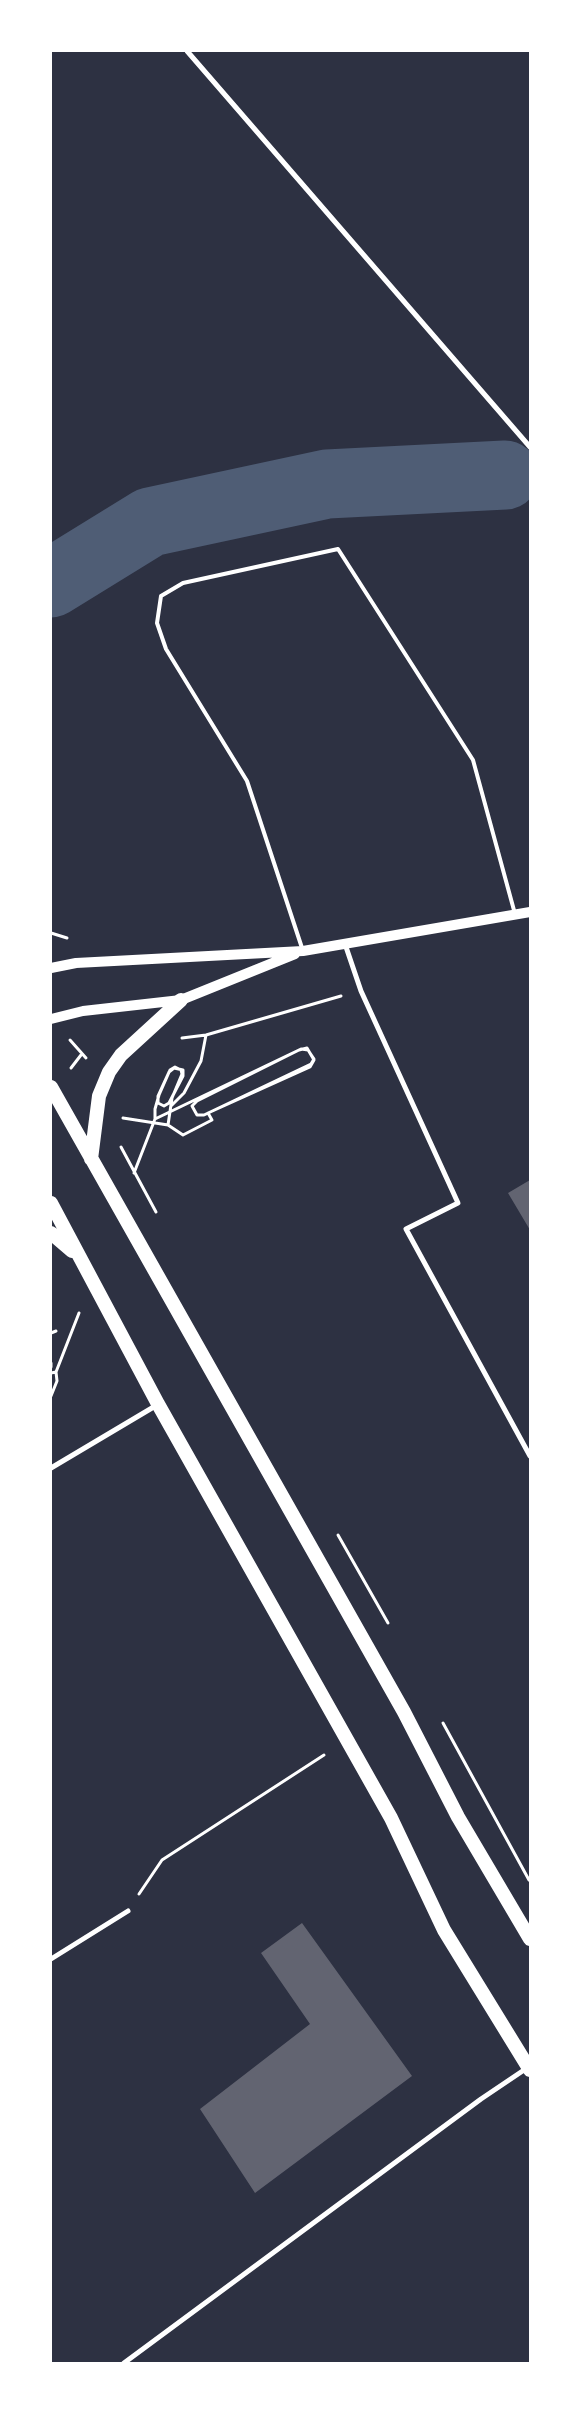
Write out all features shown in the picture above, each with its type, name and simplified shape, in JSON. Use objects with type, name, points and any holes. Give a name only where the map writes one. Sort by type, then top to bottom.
[{"type":"highway","points":[[92,1159],[99,1096],[109,1072],[121,1055],[182,1000]]},
{"type":"highway","points":[[51,1087],[404,1712],[458,1817],[530,1939]]},
{"type":"highway","points":[[51,1203],[78,1257],[158,1404],[347,1738],[390,1818],[444,1930],[529,2068]]},
{"type":"highway","points":[[51,1233],[78,1257]]},
{"type":"main road","points":[[51,968],[76,963],[303,951],[530,912]]},
{"type":"main road","points":[[51,1019],[83,1011],[182,1000],[303,951]]},
{"type":"street","points":[[187,51],[530,447]]},
{"type":"street","points":[[345,944],[361,991],[458,1202],[406,1229],[530,1456]]},
{"type":"street","points":[[51,1468],[158,1404]]},
{"type":"street","points":[[51,1959],[128,1911]]},
{"type":"street","points":[[124,2363],[481,2098],[529,2068]]},
{"type":"lane","points":[[303,951],[247,781],[166,650],[157,623],[161,596],[183,583],[338,549],[473,760],[515,914]]},
{"type":"path","points":[[51,933],[76,940]]},
{"type":"path","points":[[178,1038],[206,1034],[361,991]]},
{"type":"path","points":[[171,1106],[184,1093],[201,1061],[206,1034]]},
{"type":"path","points":[[68,1037],[81,1055],[88,1060]]},
{"type":"path","points":[[118,1117],[168,1126],[183,1134],[212,1120],[208,1113],[310,1066],[314,1060],[310,1054],[307,1048],[299,1050],[197,1101],[192,1106],[197,1115],[204,1115],[311,1064],[314,1059],[308,1050],[301,1049],[155,1119]]},
{"type":"path","points":[[69,1070],[81,1055]]},
{"type":"path","points":[[130,1182],[155,1119],[155,1109],[159,1095],[170,1070],[175,1067],[181,1070],[182,1074],[172,1098],[164,1106],[158,1103],[158,1096],[169,1072],[174,1068],[183,1070],[183,1076],[172,1098],[168,1126]]},
{"type":"path","points":[[51,1396],[57,1381],[56,1372],[81,1308]]},
{"type":"path","points":[[51,1333],[56,1331]]},
{"type":"path","points":[[51,1373],[56,1372]]},
{"type":"path","points":[[360,1573],[388,1624]]},
{"type":"path","points":[[440,1718],[530,1880]]},
{"type":"path","points":[[128,1911],[162,1860],[300,1772],[347,1738]]},
{"type":"building","points":[[530,1180],[530,1230],[508,1193]]},
{"type":"building","points":[[302,1923],[412,2076],[255,2193],[200,2109],[310,2024],[261,1953]]},
{"type":"waterway","points":[[51,583],[150,522],[327,484],[505,475]]}]
